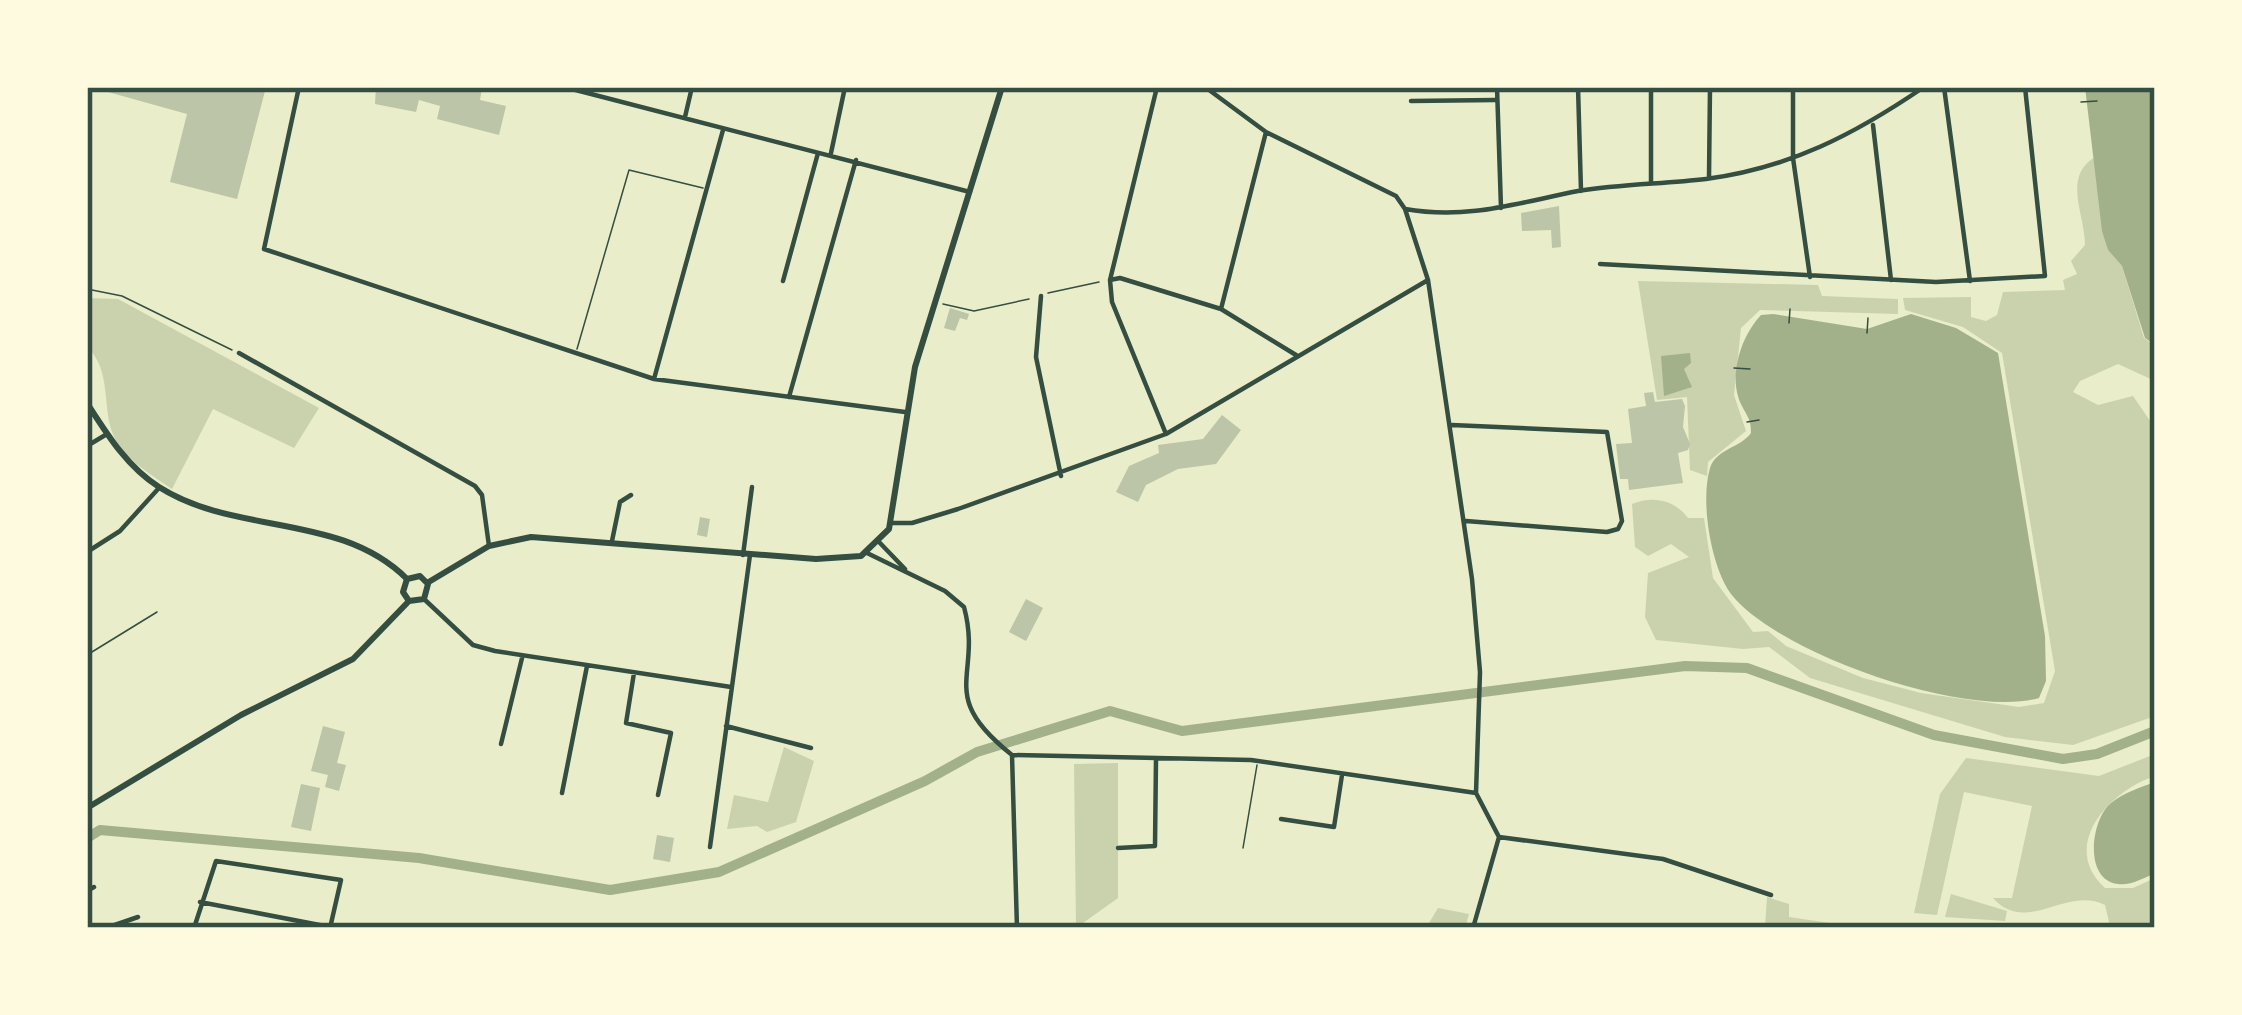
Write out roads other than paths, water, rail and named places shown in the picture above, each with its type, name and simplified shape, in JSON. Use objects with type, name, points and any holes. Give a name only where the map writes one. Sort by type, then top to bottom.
[{"type":"main road","points":[[87,808],[242,715],[353,658],[410,601],[424,599],[428,583],[489,547],[542,536],[746,555],[844,558],[867,553],[880,543],[891,523],[905,412],[934,302],[1002,87]]},
{"type":"main road","points":[[87,403],[107,434],[160,487],[202,506],[358,543],[407,579]]},
{"type":"main road","points":[[407,579],[416,576],[428,583]]},
{"type":"main road","points":[[407,579],[403,592],[410,601]]},
{"type":"street","points":[[298,87],[264,249],[654,379],[905,412]]},
{"type":"street","points":[[564,87],[970,192]]},
{"type":"street","points":[[685,118],[692,87]]},
{"type":"street","points":[[831,153],[845,87]]},
{"type":"street","points":[[1157,87],[1110,280],[1112,302],[1166,434]]},
{"type":"street","points":[[1204,87],[1266,132],[1384,189],[1406,208],[1455,216],[1581,190],[1709,178],[1793,158],[1832,146],[1920,88]]},
{"type":"street","points":[[1497,87],[1502,208]]},
{"type":"street","points":[[1578,87],[1581,190]]},
{"type":"street","points":[[1651,87],[1652,185]]},
{"type":"street","points":[[1709,178],[1710,87]]},
{"type":"street","points":[[1793,87],[1793,158],[1810,277]]},
{"type":"street","points":[[1944,87],[1970,281]]},
{"type":"street","points":[[1600,264],[1891,280],[2045,276],[2025,87]]},
{"type":"street","points":[[1411,101],[1497,100]]},
{"type":"street","points":[[1873,123],[1891,280]]},
{"type":"street","points":[[654,379],[724,128]]},
{"type":"street","points":[[1221,310],[1266,132]]},
{"type":"street","points":[[782,280],[818,151]]},
{"type":"street","points":[[789,398],[856,160]]},
{"type":"street","points":[[1406,208],[1427,280],[1466,521],[1480,672],[1475,793],[1498,837],[1473,928]]},
{"type":"street","points":[[1110,280],[1120,278],[1221,310],[1299,357]]},
{"type":"street","points":[[891,523],[912,523],[1061,476],[1166,434],[1427,280]]},
{"type":"street","points":[[1041,296],[1036,358],[1061,476]]},
{"type":"street","points":[[239,353],[475,486],[482,495],[489,547]]},
{"type":"street","points":[[1451,425],[1606,432],[1622,520],[1618,529],[1607,532],[1466,521]]},
{"type":"street","points":[[87,446],[107,434]]},
{"type":"street","points":[[87,552],[120,531],[160,487]]},
{"type":"street","points":[[710,847],[752,487]]},
{"type":"street","points":[[612,541],[620,502],[631,495]]},
{"type":"street","points":[[880,543],[910,572]]},
{"type":"street","points":[[867,553],[910,572],[964,607],[966,700],[992,738],[1010,754],[1258,761],[1475,793]]},
{"type":"street","points":[[424,599],[473,645],[522,658],[731,687]]},
{"type":"street","points":[[501,744],[522,658]]},
{"type":"street","points":[[562,793],[587,667]]},
{"type":"street","points":[[634,673],[626,723],[671,733],[658,795]]},
{"type":"street","points":[[726,726],[812,748]]},
{"type":"street","points":[[1010,754],[1017,928]]},
{"type":"street","points":[[1118,848],[1155,846],[1156,758]]},
{"type":"street","points":[[1281,819],[1334,827],[1342,775]]},
{"type":"street","points":[[1498,837],[1664,859],[1772,895]]},
{"type":"street","points":[[194,928],[200,902],[216,861],[341,880],[330,928],[200,902]]},
{"type":"street","points":[[106,928],[138,917]]},
{"type":"lane","points":[[576,352],[629,170],[706,188]]},
{"type":"lane","points":[[87,655],[157,612]]},
{"type":"lane","points":[[1243,848],[1258,761]]},
{"type":"waterway","points":[[87,838],[100,830],[419,858],[610,890],[719,872],[925,781],[977,752],[1110,711],[1182,731],[1685,666],[1747,668],[1934,735],[2063,759],[2097,754],[2155,731]]}]
